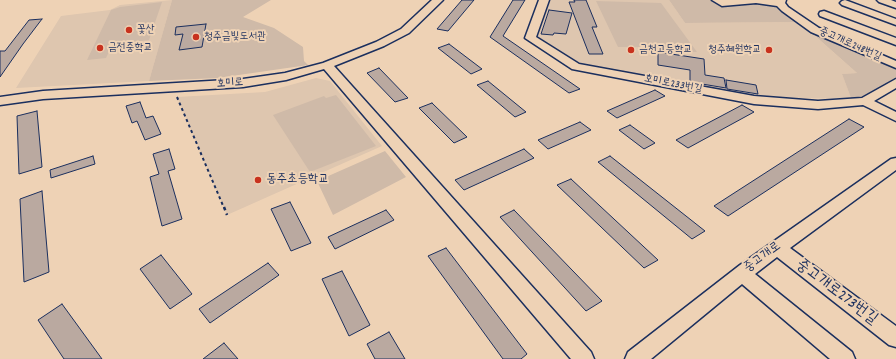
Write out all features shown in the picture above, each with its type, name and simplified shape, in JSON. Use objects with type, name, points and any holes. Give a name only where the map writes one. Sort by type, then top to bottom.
[{"type":"street","name":"호미로","points":[[0,101],[43,95],[243,83],[286,76],[327,65],[374,47],[405,31],[438,0]]},
{"type":"street","name":"호미로233번길","points":[[544,0],[530,38],[576,68],[754,100],[818,104],[842,104],[865,101]]},
{"type":"street","points":[[717,0],[722,3],[733,4],[744,0],[781,1]]},
{"type":"street","points":[[882,0],[896,5]]},
{"type":"street","name":"중고개로248번길","points":[[781,1],[785,9],[834,39],[896,65]]},
{"type":"street","points":[[847,1],[896,22]]},
{"type":"street","name":"중고개로248번길","points":[[806,23],[847,1]]},
{"type":"street","points":[[824,14],[896,42]]},
{"type":"street","points":[[327,65],[584,359]]},
{"type":"street","points":[[865,101],[896,83]]},
{"type":"street","points":[[865,101],[896,117]]},
{"type":"street","name":"중고개로","points":[[635,359],[777,248],[894,167]]},
{"type":"street","name":"중고개로273번길","points":[[777,248],[896,338]]},
{"type":"street","points":[[742,274],[845,359]]},
{"type":"path","points":[[177,97],[226,215]]},
{"type":"shaded area","name":"금전중학교","points":[[172,0],[149,81],[16,88],[61,16],[110,10],[120,5]]},
{"type":"shaded area","points":[[172,0],[271,0],[243,17],[274,28],[303,47],[304,61],[308,65],[218,78],[149,81]]},
{"type":"shaded area","points":[[549,0],[669,0],[685,23],[799,22],[857,73],[842,74],[851,98],[765,97],[580,65],[535,38]]},
{"type":"shaded area","points":[[669,0],[775,0],[783,12],[799,22],[685,23]]},
{"type":"shaded area","points":[[596,1],[661,3],[697,52],[667,51],[664,47],[618,47]]},
{"type":"shaded area","points":[[162,2],[149,40],[112,45],[106,58],[87,60],[111,10],[120,7]]},
{"type":"shaded area","points":[[805,27],[896,68],[896,77],[868,95],[851,98],[842,74],[857,73]]},
{"type":"shaded area","name":"동주초등학교","points":[[316,78],[330,81],[382,146],[227,215],[177,97],[265,92]]},
{"type":"shaded area","points":[[336,95],[376,146],[310,172],[273,115],[324,96],[326,98]]},
{"type":"shaded area","points":[[385,151],[406,177],[333,215],[317,181]]},
{"type":"building","points":[[462,0],[474,0],[448,31],[437,29]]},
{"type":"building","points":[[513,0],[525,0],[503,36],[580,89],[569,93],[490,37]]},
{"type":"building","points":[[574,0],[586,0],[597,27],[592,27],[603,54],[589,54],[569,2],[575,2]]},
{"type":"building","points":[[549,10],[572,13],[566,34],[541,34]]},
{"type":"building","points":[[42,19],[0,77],[0,51],[5,51],[29,20]]},
{"type":"building","name":"청주금빛도서관","points":[[206,24],[202,47],[179,50],[183,34],[175,35],[176,27]]},
{"type":"building","points":[[449,44],[482,69],[471,74],[438,48]]},
{"type":"building","points":[[658,52],[704,59],[705,75],[724,78],[726,88],[690,82],[690,70],[658,65]]},
{"type":"building","points":[[379,68],[408,98],[395,102],[367,73]]},
{"type":"building","points":[[726,80],[756,85],[758,94],[727,89]]},
{"type":"building","points":[[488,81],[526,112],[515,117],[477,85]]},
{"type":"building","points":[[655,90],[665,96],[617,118],[607,111]]},
{"type":"building","points":[[140,102],[146,118],[153,116],[161,134],[145,140],[137,121],[132,123],[126,106]]},
{"type":"building","points":[[432,103],[467,137],[454,143],[419,108]]},
{"type":"building","points":[[742,105],[754,112],[688,148],[676,140]]},
{"type":"building","points":[[37,111],[42,167],[19,174],[17,116]]},
{"type":"building","points":[[849,119],[864,127],[728,216],[714,206]]},
{"type":"building","points":[[580,122],[591,130],[548,149],[538,140]]},
{"type":"building","points":[[630,125],[655,143],[644,149],[619,130]]},
{"type":"building","points":[[169,149],[175,169],[168,171],[182,219],[162,226],[150,177],[159,174],[153,154]]},
{"type":"building","points":[[524,149],[534,158],[464,190],[455,180]]},
{"type":"building","points":[[93,156],[95,164],[51,178],[50,170]]},
{"type":"building","points":[[610,156],[705,231],[692,239],[598,162]]},
{"type":"building","points":[[571,179],[658,260],[644,268],[557,185]]},
{"type":"building","points":[[42,191],[49,272],[24,282],[20,199]]},
{"type":"building","points":[[290,202],[311,243],[291,251],[271,209]]},
{"type":"building","points":[[386,210],[394,220],[335,249],[328,237]]},
{"type":"building","points":[[514,210],[602,301],[586,311],[500,217]]},
{"type":"building","points":[[446,248],[527,354],[521,359],[503,359],[428,256]]},
{"type":"building","points":[[161,255],[192,294],[170,309],[140,269]]},
{"type":"building","points":[[268,263],[279,275],[210,323],[199,309]]},
{"type":"building","points":[[342,271],[370,325],[349,336],[322,279]]},
{"type":"building","points":[[62,304],[102,359],[64,359],[38,320]]},
{"type":"building","points":[[389,332],[405,359],[375,359],[367,344]]},
{"type":"building","points":[[224,343],[238,359],[203,359]]},
{"type":"place","name":"꽃산","points":[[129,30]]},
{"type":"place","name":"청주금빛도서관","points":[[196,37]]},
{"type":"place","name":"금전중학교","points":[[100,48]]},
{"type":"place","name":"금천고등학교","points":[[631,50]]},
{"type":"place","name":"청주혜원학교","points":[[769,50]]},
{"type":"place","name":"동주초등학교","points":[[258,180]]}]
